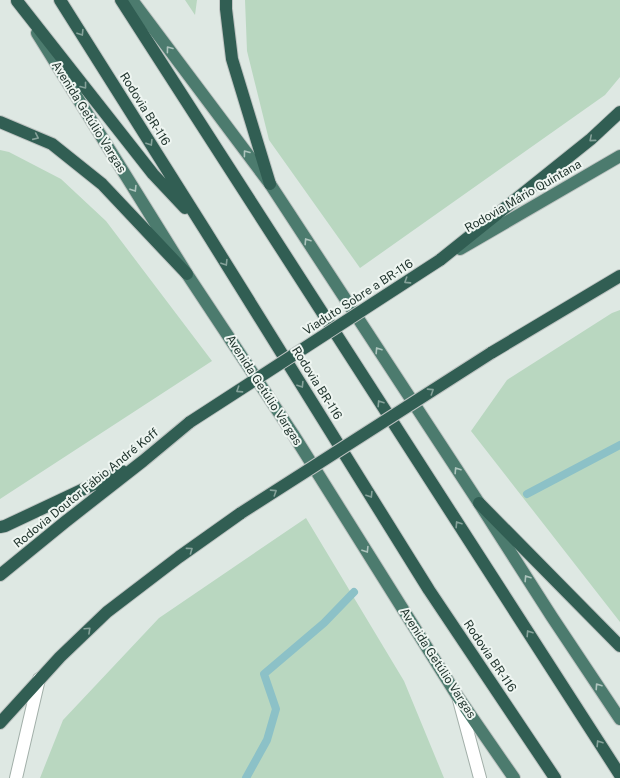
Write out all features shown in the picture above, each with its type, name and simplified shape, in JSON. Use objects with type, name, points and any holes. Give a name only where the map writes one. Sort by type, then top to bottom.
[{"type":"highway","points":[[16,0],[153,174],[204,230]]},
{"type":"highway","name":"Avenida Getúlio Vargas","points":[[16,0],[187,274],[293,434],[458,697],[514,778]]},
{"type":"highway","name":"Rodovia BR-116","points":[[60,0],[429,590],[556,778]]},
{"type":"highway","points":[[121,0],[620,775]]},
{"type":"highway","points":[[132,0],[270,184],[620,719]]},
{"type":"highway","points":[[226,0],[232,60],[270,184]]},
{"type":"highway","name":"Viaduto Sobre a BR-116","points":[[190,422],[440,260],[591,139],[620,112]]},
{"type":"highway","points":[[0,122],[52,144],[102,184],[187,274]]},
{"type":"highway","name":"Rodovia Mário Quintana","points":[[440,260],[620,156]]},
{"type":"highway","points":[[0,723],[60,657],[107,612],[179,557],[241,513],[491,353],[620,276]]},
{"type":"highway","name":"Rodovia Doutor Fábio André Koff","points":[[0,575],[190,422]]},
{"type":"highway","points":[[0,527],[143,461]]},
{"type":"highway","points":[[479,503],[620,646]]},
{"type":"lane","points":[[16,778],[39,679]]},
{"type":"lane","points":[[458,697],[480,778]]},
{"type":"green space","points":[[185,0],[197,0],[195,15]]},
{"type":"green space","points":[[245,0],[620,0],[620,77],[605,95],[360,268],[269,140],[247,51]]},
{"type":"green space","points":[[0,150],[9,152],[61,179],[106,221],[212,361],[0,499]]},
{"type":"green space","points":[[620,310],[620,622],[471,431],[507,380],[612,313]]},
{"type":"green space","points":[[306,518],[404,681],[444,778],[40,778],[63,720],[159,618]]},
{"type":"waterway","points":[[527,494],[620,445]]},
{"type":"waterway","points":[[246,778],[267,740],[276,709],[264,674],[324,623],[354,592]]}]
